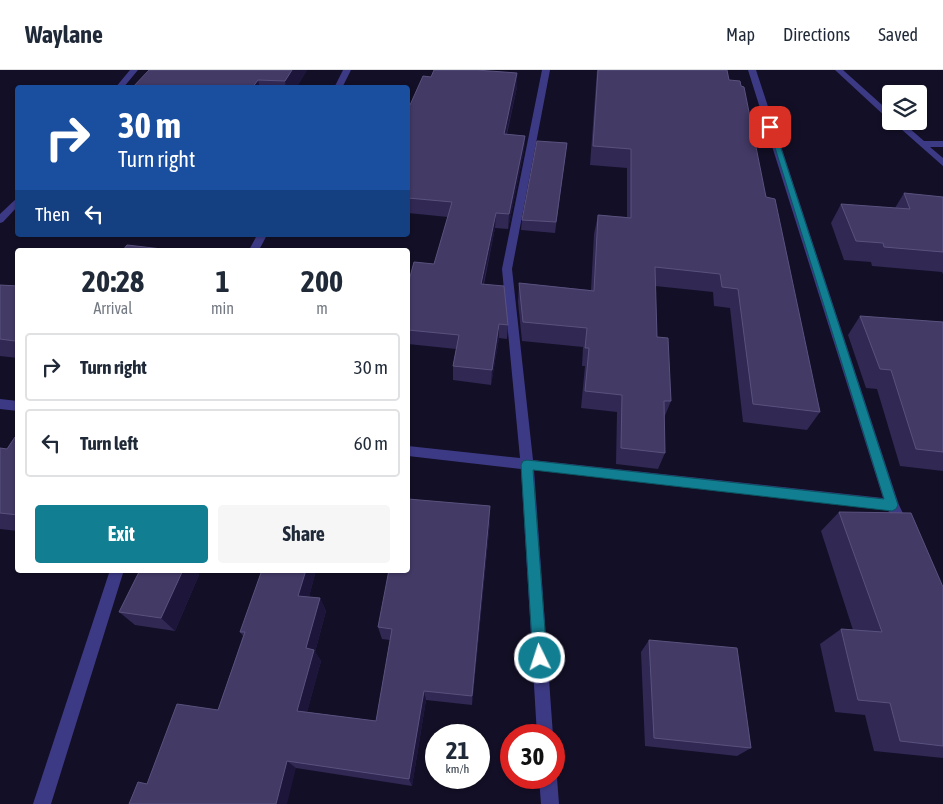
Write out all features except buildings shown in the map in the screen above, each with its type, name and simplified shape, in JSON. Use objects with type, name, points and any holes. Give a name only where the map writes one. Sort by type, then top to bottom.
[{"type":"street","points":[[121,85],[134,70]]},
{"type":"street","points":[[340,85],[347,70]]},
{"type":"street","points":[[544,724],[527,465],[507,269],[546,70]]},
{"type":"street","points":[[752,70],[892,505],[908,539]]},
{"type":"street","points":[[839,70],[882,109]]},
{"type":"street","points":[[906,130],[943,163]]},
{"type":"street","points":[[922,144],[943,144]]},
{"type":"street","points":[[0,220],[15,203]]},
{"type":"street","points":[[0,404],[15,406]]},
{"type":"street","points":[[410,451],[892,505]]},
{"type":"street","points":[[42,804],[116,573]]},
{"type":"street","points":[[549,789],[550,804]]},
{"type":"route","points":[[540,658],[527,465],[892,505],[770,127]]}]
